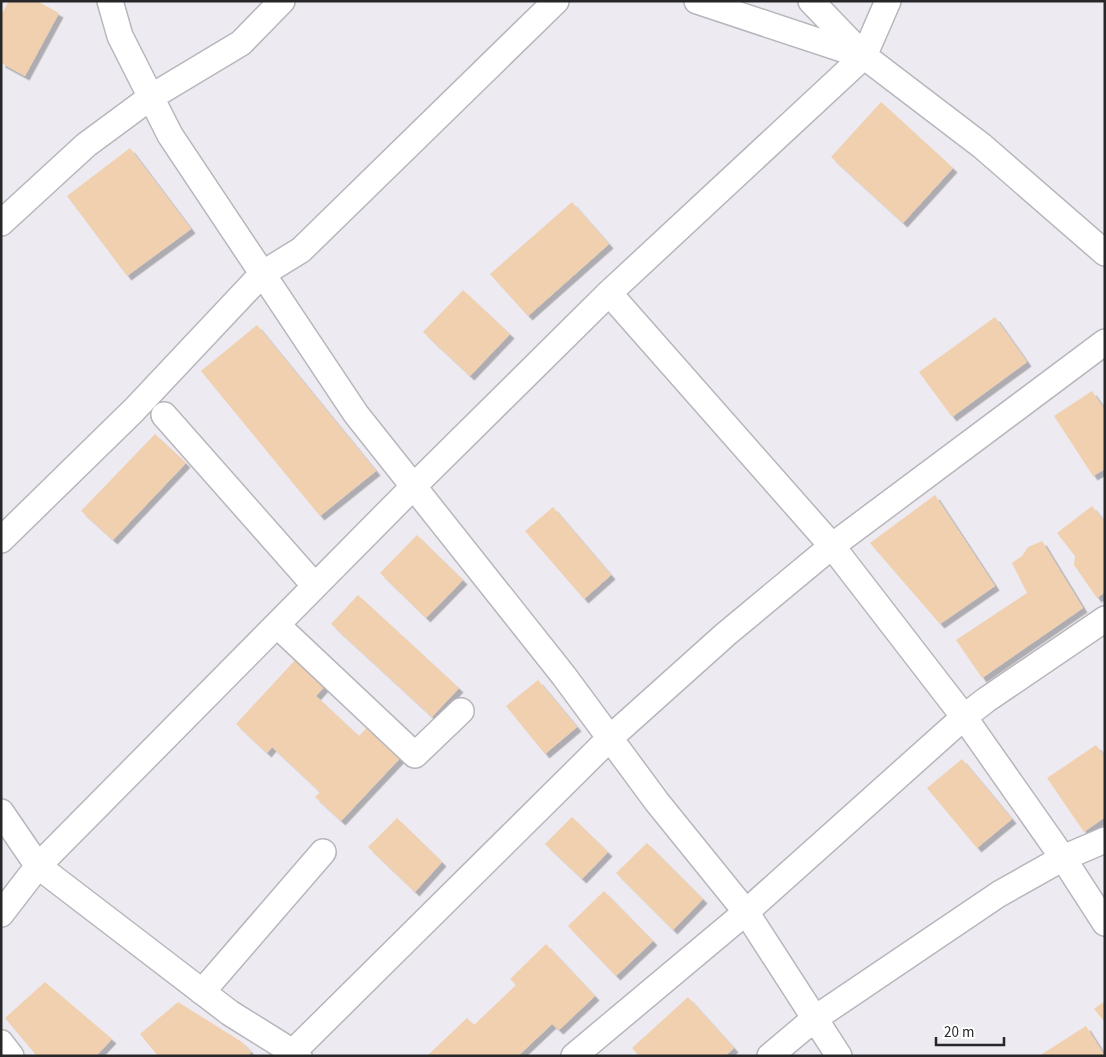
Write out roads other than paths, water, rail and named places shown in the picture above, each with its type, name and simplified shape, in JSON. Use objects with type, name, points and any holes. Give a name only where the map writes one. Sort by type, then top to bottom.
[{"type":"street","points":[[110,1],[120,36],[170,135],[356,414],[564,676],[657,802],[746,912],[839,1056]]},
{"type":"street","points":[[1,223],[86,145],[151,98],[241,43],[282,1]]},
{"type":"street","points":[[1,540],[134,410],[262,274],[301,250],[556,1]]},
{"type":"street","points":[[698,1],[864,56]]},
{"type":"street","points":[[811,1],[864,56],[982,146],[1105,253]]},
{"type":"street","points":[[1,914],[38,866],[609,293],[864,56],[888,1]]},
{"type":"street","points":[[609,293],[832,546],[964,717],[1063,858],[1105,923]]},
{"type":"street","points":[[1,812],[38,866],[230,1013],[293,1055],[610,738],[726,634],[832,546],[1105,342]]},
{"type":"street","points":[[164,415],[315,586]]},
{"type":"street","points":[[574,1056],[746,912],[964,717],[1105,619]]},
{"type":"street","points":[[277,625],[415,755],[461,711]]},
{"type":"street","points":[[770,1056],[814,1019],[999,894],[1063,858],[1105,840]]},
{"type":"street","points":[[202,992],[323,852]]},
{"type":"street","points":[[1,1043],[11,1056]]}]
